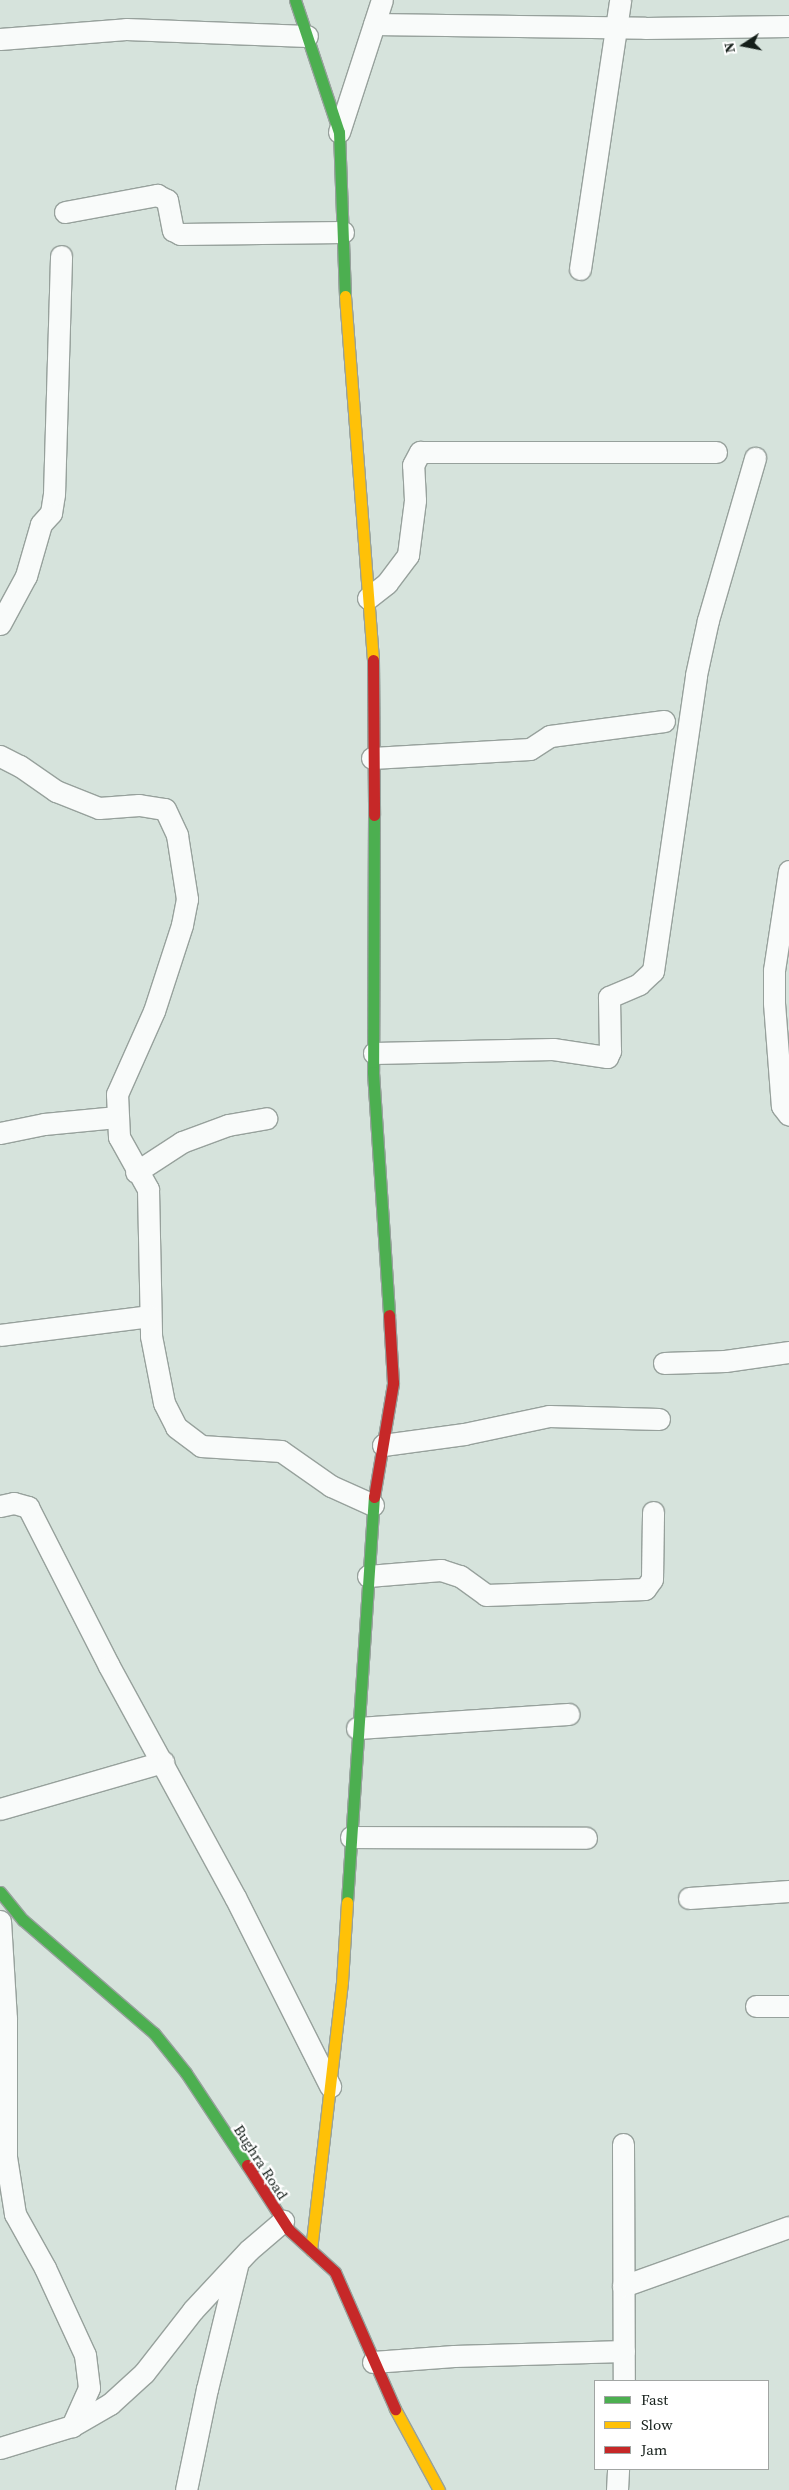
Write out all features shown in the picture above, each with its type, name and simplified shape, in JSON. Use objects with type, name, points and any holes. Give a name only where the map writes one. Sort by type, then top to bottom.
[{"type":"street","points":[[295,0],[339,132],[347,337],[374,667],[372,758],[374,1053],[393,1383],[374,1505],[357,1728],[342,1982],[311,2250]]},
{"type":"street","points":[[339,132],[382,0]]},
{"type":"street","points":[[580,269],[620,0]]},
{"type":"street","points":[[374,24],[615,27],[789,26]]},
{"type":"street","points":[[0,39],[126,30],[307,36]]},
{"type":"street","points":[[66,212],[157,195],[167,200],[173,230],[180,234],[343,232]]},
{"type":"street","points":[[0,624],[26,576],[41,524],[51,513],[54,494],[61,256]]},
{"type":"street","points":[[368,598],[387,583],[408,555],[415,500],[413,464],[420,452],[716,452]]},
{"type":"street","points":[[374,1053],[553,1048],[607,1057],[610,1051],[610,998],[639,984],[653,971],[696,675],[708,620],[755,458]]},
{"type":"street","points":[[372,758],[530,749],[550,736],[664,721]]},
{"type":"street","points":[[0,756],[56,791],[99,808],[139,805],[165,809],[174,828],[186,899],[182,925],[154,1011],[122,1082],[117,1117],[122,1148],[148,1189],[150,1316],[154,1357],[164,1403],[176,1427],[201,1446],[281,1451],[336,1489],[374,1505]]},
{"type":"street","points":[[789,871],[775,1031],[782,1106],[789,1115]]},
{"type":"street","points":[[0,1133],[44,1124],[117,1117]]},
{"type":"street","points":[[136,1172],[182,1142],[228,1125],[266,1118]]},
{"type":"street","points":[[0,1335],[150,1316]]},
{"type":"street","points":[[664,1364],[725,1361],[789,1352]]},
{"type":"street","points":[[383,1445],[464,1434],[549,1416],[659,1419]]},
{"type":"street","points":[[0,1506],[14,1503],[28,1507],[109,1666],[163,1762],[330,2086]]},
{"type":"street","points":[[368,1576],[441,1570],[460,1576],[472,1588],[493,1595],[645,1589],[652,1579],[653,1512]]},
{"type":"street","points":[[357,1728],[569,1714]]},
{"type":"street","points":[[0,1809],[163,1762]]},
{"type":"street","points":[[350,1838],[586,1838]]},
{"type":"street","points":[[689,1898],[789,1891]]},
{"type":"street","name":"Bughra Road","points":[[0,1892],[23,1920],[154,2033],[186,2073],[283,2221],[335,2272],[342,2284],[384,2388],[439,2490]]},
{"type":"street","points":[[0,1921],[4,1961],[6,2157],[15,2214],[45,2268],[85,2355],[89,2388],[72,2426]]},
{"type":"street","points":[[756,2006],[789,2006]]},
{"type":"street","points":[[623,2144],[624,2380]]},
{"type":"street","points":[[0,2448],[72,2426],[110,2404],[144,2373],[194,2310],[239,2261],[283,2221]]},
{"type":"street","points":[[623,2286],[789,2227]]},
{"type":"street","points":[[186,2490],[207,2389],[239,2261]]},
{"type":"street","points":[[374,2362],[454,2356],[624,2351]]},
{"type":"street","points":[[617,2490],[618,2470]]},
{"type":"traffic: fast","points":[[295,0],[339,132],[345,296]]},
{"type":"traffic: fast","points":[[374,815],[373,1072],[389,1315]]},
{"type":"traffic: fast","points":[[347,1902],[374,1497]]},
{"type":"traffic: fast","points":[[0,1892],[23,1920],[154,2033],[186,2073],[247,2165]]},
{"type":"traffic: slow","points":[[345,296],[373,660]]},
{"type":"traffic: slow","points":[[311,2250],[342,1982],[347,1902]]},
{"type":"traffic: slow","points":[[395,2409],[439,2490]]},
{"type":"traffic: jam","points":[[373,660],[374,815]]},
{"type":"traffic: jam","points":[[374,1497],[393,1383],[389,1315]]},
{"type":"traffic: jam","points":[[247,2165],[289,2230],[335,2272],[395,2409]]}]
